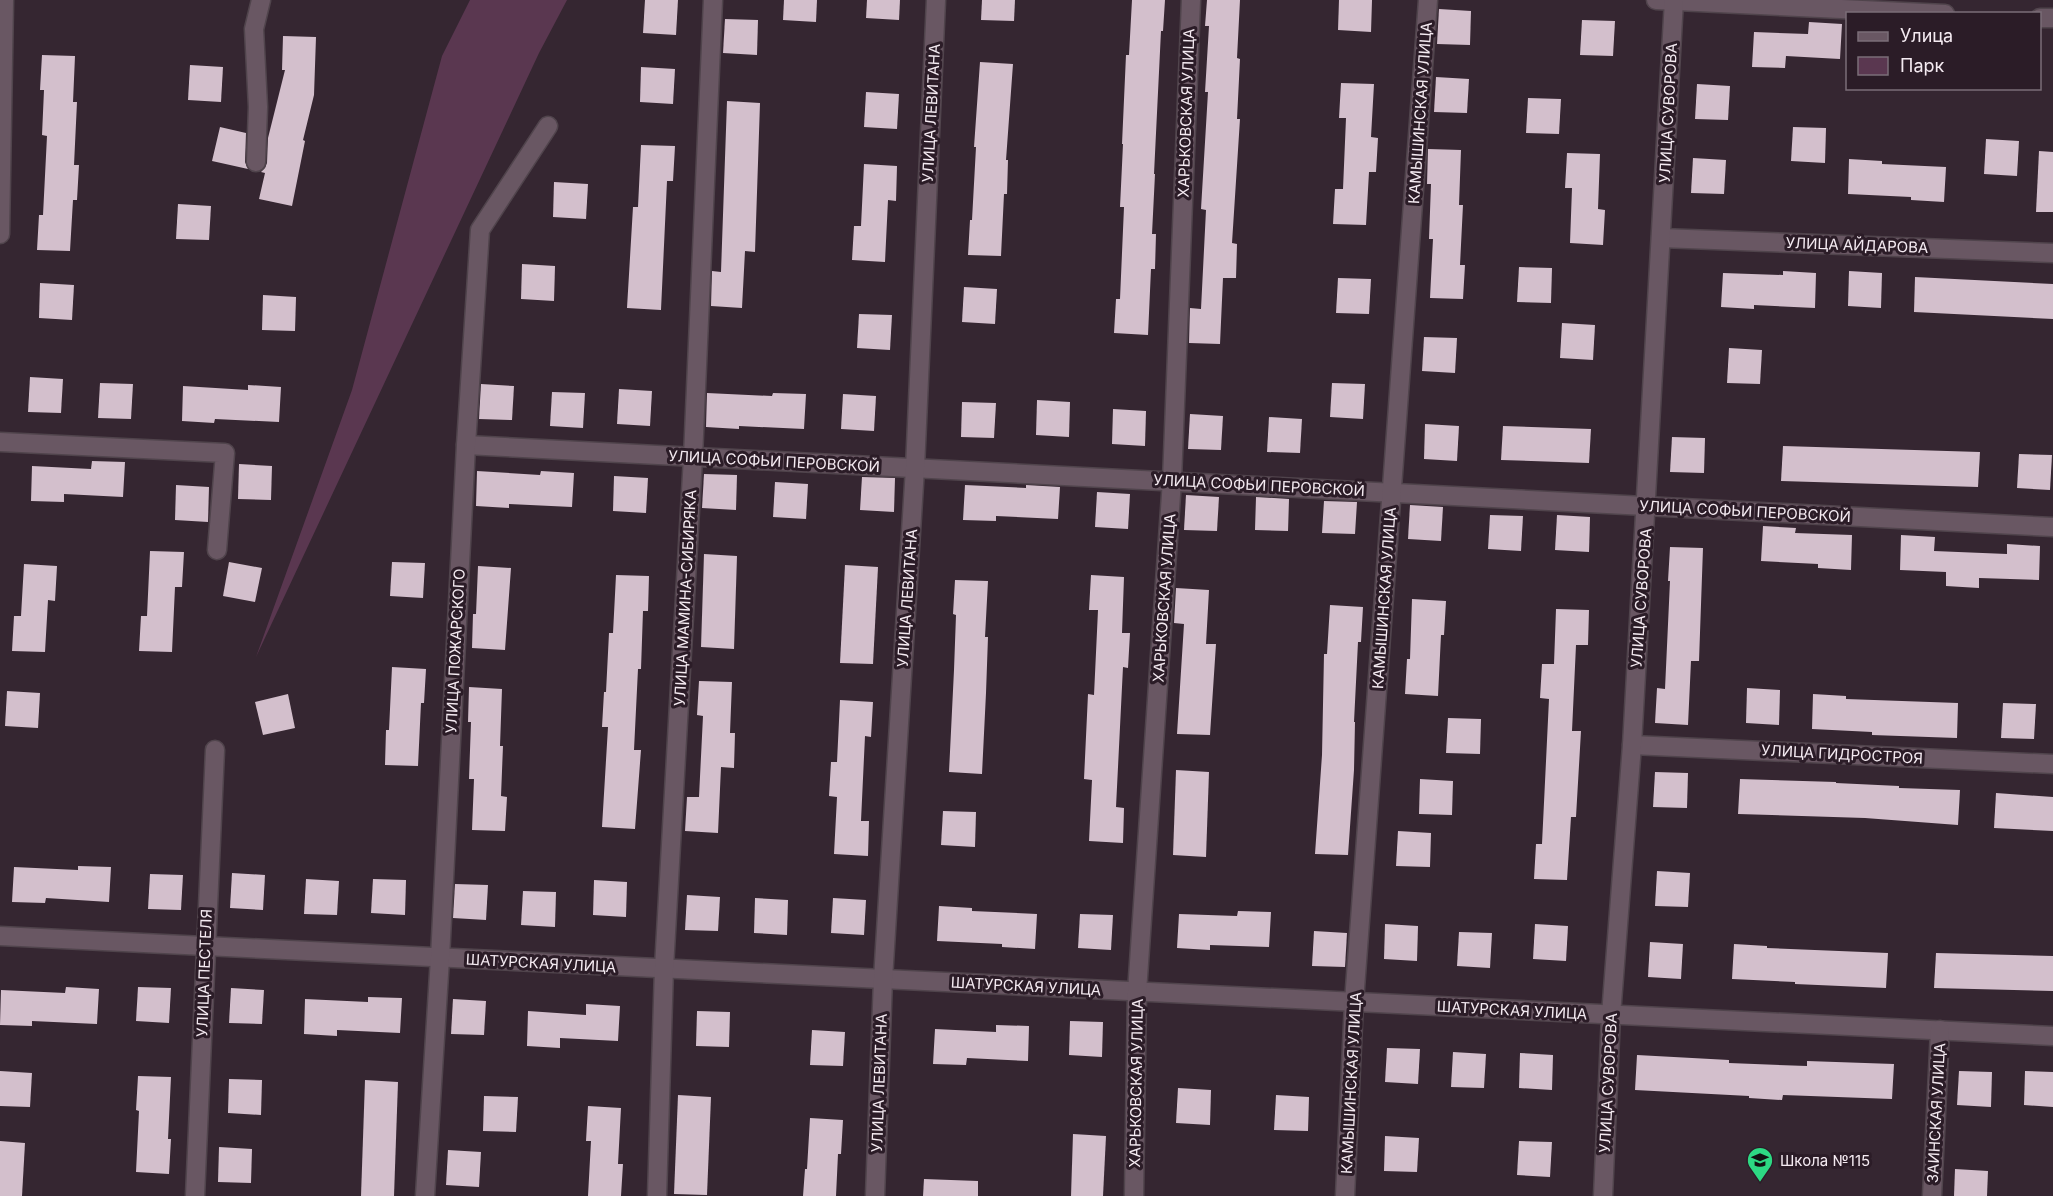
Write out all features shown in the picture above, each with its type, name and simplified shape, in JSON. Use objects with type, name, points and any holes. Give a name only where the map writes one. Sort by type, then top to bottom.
[{"type":"street","points":[[0,234],[4,0]]},
{"type":"street","points":[[256,162],[258,107],[254,29],[261,0]]},
{"type":"street","name":"УЛИЦА МАМИНА-СИБИРЯКА","points":[[657,1196],[664,968],[693,457],[713,0]]},
{"type":"street","name":"УЛИЦА ЛЕВИТАНА","points":[[875,1196],[883,979],[915,468],[936,0]]},
{"type":"street","name":"ХАРЬКОВСКАЯ УЛИЦА","points":[[1134,1196],[1137,992],[1172,480],[1191,0]]},
{"type":"street","name":"КАМЫШИНСКАЯ УЛИЦА","points":[[1345,1196],[1354,1002],[1428,0]]},
{"type":"street","points":[[1668,0],[1905,12]]},
{"type":"street","name":"УЛИЦА СУВОРОВА","points":[[1603,1196],[1611,1015],[1632,745],[1647,506],[1661,237],[1668,0]]},
{"type":"street","name":"УЛИЦА ПОЖАРСКОГО","points":[[425,1196],[480,230],[548,126]]},
{"type":"street","name":"УЛИЦА АЙДАРОВА","points":[[1661,237],[2053,253]]},
{"type":"street","points":[[0,442],[225,453],[217,549]]},
{"type":"street","name":"УЛИЦА СОФЬИ ПЕРОВСКОЙ","points":[[466,445],[2053,527]]},
{"type":"street","name":"УЛИЦА ГИДРОСТРОЯ","points":[[1632,745],[2053,764]]},
{"type":"street","name":"УЛИЦА ПЕСТЕЛЯ","points":[[195,1196],[215,750]]},
{"type":"street","name":"ШАТУРСКАЯ УЛИЦА","points":[[0,936],[2053,1036]]},
{"type":"street","name":"ЗАИНСКАЯ УЛИЦА","points":[[1932,1196],[1940,1030]]},
{"type":"green space","points":[[470,0],[567,0],[539,53],[256,657],[352,390],[442,56]]},
{"type":"building","points":[[645,0],[678,0],[676,35],[643,33]]},
{"type":"building","points":[[784,0],[817,0],[816,22],[783,20]]},
{"type":"building","points":[[867,0],[900,0],[899,20],[866,18]]},
{"type":"building","points":[[982,0],[1015,0],[1014,21],[981,20]]},
{"type":"building","points":[[1132,0],[1165,0],[1163,31],[1161,31],[1154,174],[1152,234],[1156,234],[1155,269],[1151,269],[1148,335],[1114,333],[1116,299],[1120,299],[1124,207],[1120,207],[1122,144],[1126,55],[1129,55]]},
{"type":"building","points":[[1207,0],[1240,0],[1237,119],[1240,119],[1232,243],[1237,244],[1236,278],[1223,278],[1220,344],[1189,343],[1190,308],[1201,309],[1206,210],[1201,209],[1208,92],[1205,92],[1209,26],[1205,26]]},
{"type":"building","points":[[1339,0],[1372,0],[1371,32],[1338,30]]},
{"type":"building","points":[[1439,9],[1471,11],[1470,45],[1437,44]]},
{"type":"building","points":[[725,19],[758,20],[757,55],[723,53]]},
{"type":"building","points":[[1582,20],[1615,21],[1613,56],[1580,55]]},
{"type":"building","points":[[1809,22],[1842,24],[1840,59],[1786,56],[1785,68],[1752,67],[1754,32],[1808,34]]},
{"type":"building","points":[[283,36],[316,37],[314,95],[303,140],[305,141],[292,206],[259,199],[265,173],[261,172],[267,163],[268,138],[285,70],[282,70]]},
{"type":"building","points":[[42,55],[75,56],[73,102],[77,102],[74,165],[79,165],[77,200],[73,200],[70,251],[37,250],[39,215],[43,215],[47,136],[42,135],[44,90],[40,90]]},
{"type":"building","points":[[980,62],[1013,64],[1006,160],[1008,160],[1007,194],[1004,194],[1001,256],[968,255],[970,220],[972,220]]},
{"type":"building","points":[[190,65],[223,67],[221,102],[188,100]]},
{"type":"building","points":[[641,67],[675,69],[673,104],[640,102]]},
{"type":"building","points":[[1436,77],[1469,79],[1467,113],[1434,112]]},
{"type":"building","points":[[1341,83],[1374,84],[1371,137],[1378,138],[1376,172],[1369,172],[1366,225],[1333,224],[1335,189],[1343,189],[1346,118],[1339,118]]},
{"type":"building","points":[[1697,84],[1730,86],[1728,120],[1695,119]]},
{"type":"building","points":[[866,92],[899,94],[897,129],[864,127]]},
{"type":"building","points":[[1528,98],[1561,99],[1559,134],[1526,133]]},
{"type":"building","points":[[727,101],[760,103],[755,252],[745,251],[742,308],[711,306],[712,271],[721,272]]},
{"type":"building","points":[[220,127],[246,133],[245,162],[248,169],[212,161]]},
{"type":"building","points":[[1793,127],[1826,128],[1825,163],[1791,161]]},
{"type":"building","points":[[1986,139],[2019,141],[2017,176],[1984,174]]},
{"type":"building","points":[[641,145],[675,146],[673,181],[667,181],[661,310],[627,308],[633,207],[638,207]]},
{"type":"building","points":[[1428,149],[1461,150],[1459,205],[1463,205],[1460,265],[1465,265],[1463,299],[1430,298],[1433,239],[1429,239],[1431,184],[1427,184]]},
{"type":"building","points":[[2039,151],[2053,152],[2053,212],[2036,212]]},
{"type":"building","points":[[1567,153],[1600,154],[1598,209],[1605,210],[1603,245],[1570,243],[1572,188],[1565,188]]},
{"type":"building","points":[[1693,158],[1726,160],[1724,194],[1691,193]]},
{"type":"building","points":[[1849,159],[1882,161],[1882,164],[1946,167],[1944,202],[1911,200],[1911,197],[1848,194]]},
{"type":"building","points":[[864,164],[897,166],[896,201],[888,200],[885,262],[852,260],[854,226],[861,226]]},
{"type":"building","points":[[554,182],[588,184],[586,219],[553,217]]},
{"type":"building","points":[[178,204],[211,206],[209,240],[176,239]]},
{"type":"building","points":[[522,264],[555,266],[554,301],[521,299]]},
{"type":"building","points":[[1519,267],[1552,268],[1551,303],[1517,302]]},
{"type":"building","points":[[1783,271],[1816,273],[1815,308],[1754,305],[1754,309],[1721,307],[1723,273],[1783,275]]},
{"type":"building","points":[[1849,271],[1882,273],[1881,308],[1848,306]]},
{"type":"building","points":[[1915,277],[2053,284],[2053,319],[1914,312]]},
{"type":"building","points":[[1338,278],[1371,279],[1369,314],[1336,313]]},
{"type":"building","points":[[40,283],[74,285],[72,320],[39,318]]},
{"type":"building","points":[[964,287],[997,289],[995,324],[962,322]]},
{"type":"building","points":[[263,295],[296,297],[295,331],[262,330]]},
{"type":"building","points":[[859,314],[892,315],[890,350],[857,348]]},
{"type":"building","points":[[1562,323],[1595,325],[1593,360],[1560,358]]},
{"type":"building","points":[[1424,337],[1457,338],[1455,373],[1422,371]]},
{"type":"building","points":[[1729,348],[1762,350],[1760,384],[1727,383]]},
{"type":"building","points":[[30,377],[63,379],[61,413],[28,412]]},
{"type":"building","points":[[100,383],[133,384],[131,419],[98,418]]},
{"type":"building","points":[[1332,383],[1365,384],[1363,419],[1330,417]]},
{"type":"building","points":[[481,384],[514,386],[512,420],[479,419]]},
{"type":"building","points":[[248,385],[281,387],[279,422],[215,419],[214,423],[182,421],[183,386],[248,390]]},
{"type":"building","points":[[619,389],[652,391],[650,426],[617,424]]},
{"type":"building","points":[[552,392],[585,393],[583,428],[550,426]]},
{"type":"building","points":[[707,393],[772,396],[773,393],[806,394],[804,429],[706,427]]},
{"type":"building","points":[[843,394],[876,396],[874,431],[841,429]]},
{"type":"building","points":[[1037,400],[1070,402],[1069,437],[1036,435]]},
{"type":"building","points":[[962,402],[996,403],[994,438],[961,437]]},
{"type":"building","points":[[1113,409],[1146,411],[1145,446],[1112,444]]},
{"type":"building","points":[[1190,414],[1223,416],[1221,450],[1188,449]]},
{"type":"building","points":[[1269,417],[1302,419],[1300,453],[1267,452]]},
{"type":"building","points":[[1425,424],[1459,426],[1457,461],[1424,459]]},
{"type":"building","points":[[1503,426],[1591,429],[1589,463],[1501,460]]},
{"type":"building","points":[[1672,437],[1705,438],[1704,473],[1670,472]]},
{"type":"building","points":[[1783,446],[1980,452],[1978,487],[1781,481]]},
{"type":"building","points":[[2019,454],[2052,455],[2050,490],[2017,488]]},
{"type":"building","points":[[92,461],[125,462],[123,497],[64,494],[64,502],[31,501],[32,466],[91,469]]},
{"type":"building","points":[[239,464],[272,466],[271,500],[238,499]]},
{"type":"building","points":[[477,471],[540,475],[541,471],[574,473],[572,507],[509,504],[509,508],[476,506]]},
{"type":"building","points":[[704,474],[737,475],[736,510],[702,508]]},
{"type":"building","points":[[614,476],[648,478],[646,513],[613,511]]},
{"type":"building","points":[[862,477],[895,478],[894,512],[860,510]]},
{"type":"building","points":[[775,482],[808,484],[806,519],[773,517]]},
{"type":"building","points":[[176,485],[209,487],[208,522],[175,520]]},
{"type":"building","points":[[965,485],[1060,487],[1058,519],[996,516],[996,521],[963,520]]},
{"type":"building","points":[[1097,492],[1130,494],[1128,529],[1095,527]]},
{"type":"building","points":[[1186,495],[1219,497],[1217,531],[1184,530]]},
{"type":"building","points":[[1256,497],[1289,499],[1288,531],[1255,530]]},
{"type":"building","points":[[1324,501],[1357,502],[1355,534],[1322,533]]},
{"type":"building","points":[[1410,505],[1443,507],[1441,541],[1408,539]]},
{"type":"building","points":[[1490,515],[1523,516],[1521,551],[1488,549]]},
{"type":"building","points":[[1557,515],[1590,517],[1589,552],[1555,550]]},
{"type":"building","points":[[1763,526],[1796,528],[1795,533],[1852,535],[1851,570],[1818,568],[1818,564],[1761,561]]},
{"type":"building","points":[[1901,535],[1935,537],[1934,551],[2007,554],[2007,544],[2040,546],[2039,580],[1979,578],[1979,588],[1946,586],[1946,572],[1900,570]]},
{"type":"building","points":[[1670,547],[1703,548],[1699,661],[1691,661],[1688,725],[1655,723],[1657,688],[1665,689]]},
{"type":"building","points":[[150,551],[184,552],[182,587],[175,587],[172,652],[139,651],[141,616],[147,616]]},
{"type":"building","points":[[704,554],[737,556],[734,649],[701,647]]},
{"type":"building","points":[[229,562],[262,568],[255,602],[223,596]]},
{"type":"building","points":[[392,562],[425,563],[423,598],[390,596]]},
{"type":"building","points":[[24,564],[57,566],[55,601],[48,600],[45,652],[12,651],[14,616],[21,616]]},
{"type":"building","points":[[845,565],[878,567],[873,664],[840,663]]},
{"type":"building","points":[[478,566],[511,568],[505,650],[472,648]]},
{"type":"building","points":[[616,575],[649,576],[648,611],[643,611],[641,669],[638,669],[634,750],[641,750],[635,829],[602,827],[608,727],[602,727],[609,633],[613,633]]},
{"type":"building","points":[[1091,575],[1124,577],[1122,633],[1130,633],[1128,668],[1123,667],[1116,807],[1124,808],[1123,843],[1089,841],[1092,780],[1084,779],[1088,694],[1094,695],[1098,610],[1089,610]]},
{"type":"building","points":[[955,580],[988,581],[982,774],[949,772],[956,615],[953,614]]},
{"type":"building","points":[[1176,588],[1209,590],[1206,644],[1216,644],[1210,735],[1177,734],[1184,624],[1174,623]]},
{"type":"building","points":[[1412,599],[1446,601],[1444,635],[1441,635],[1438,696],[1405,694],[1407,659],[1410,659]]},
{"type":"building","points":[[1330,605],[1363,607],[1361,642],[1358,642],[1354,770],[1348,855],[1315,854],[1322,755],[1324,654],[1327,654]]},
{"type":"building","points":[[1556,609],[1589,610],[1588,645],[1576,645],[1572,731],[1581,731],[1576,817],[1571,817],[1567,880],[1534,879],[1536,844],[1542,844],[1549,699],[1540,698],[1542,664],[1554,664]]},
{"type":"building","points":[[392,667],[426,669],[424,703],[421,703],[418,766],[385,765]]},
{"type":"building","points":[[699,681],[732,682],[730,733],[735,733],[734,768],[721,767],[718,833],[685,831],[687,797],[699,797],[703,716],[697,715]]},
{"type":"building","points":[[469,687],[502,689],[501,796],[507,797],[505,831],[472,830],[474,779],[469,779],[471,722],[468,722]]},
{"type":"building","points":[[1747,688],[1780,690],[1779,725],[1746,723]]},
{"type":"building","points":[[7,691],[40,693],[38,728],[5,726]]},
{"type":"building","points":[[288,694],[295,728],[263,735],[255,702]]},
{"type":"building","points":[[1813,694],[1846,696],[1846,699],[1958,703],[1957,738],[1872,735],[1872,732],[1812,729]]},
{"type":"building","points":[[840,700],[873,702],[871,737],[865,736],[861,821],[869,821],[868,856],[834,854],[837,797],[829,796],[831,762],[837,762]]},
{"type":"building","points":[[2003,703],[2036,704],[2034,739],[2001,738]]},
{"type":"building","points":[[1448,718],[1481,719],[1480,754],[1446,753]]},
{"type":"building","points":[[1176,770],[1209,772],[1206,857],[1173,855]]},
{"type":"building","points":[[1655,772],[1688,773],[1687,808],[1653,807]]},
{"type":"building","points":[[1420,779],[1453,781],[1452,815],[1419,814]]},
{"type":"building","points":[[1740,779],[1960,790],[1958,825],[1865,818],[1738,814]]},
{"type":"building","points":[[1996,793],[2053,797],[2053,831],[1994,828]]},
{"type":"building","points":[[943,811],[976,812],[975,847],[941,845]]},
{"type":"building","points":[[1398,831],[1431,833],[1430,867],[1396,866]]},
{"type":"building","points":[[78,866],[111,867],[109,902],[46,898],[45,903],[12,902],[14,867],[78,870]]},
{"type":"building","points":[[1657,871],[1690,873],[1688,907],[1655,906]]},
{"type":"building","points":[[232,873],[265,875],[263,910],[230,908]]},
{"type":"building","points":[[150,874],[183,875],[181,910],[148,909]]},
{"type":"building","points":[[306,879],[339,881],[337,915],[304,914]]},
{"type":"building","points":[[373,879],[406,880],[405,915],[371,913]]},
{"type":"building","points":[[594,880],[627,882],[626,917],[593,915]]},
{"type":"building","points":[[455,884],[488,885],[486,920],[453,918]]},
{"type":"building","points":[[523,891],[556,892],[555,927],[521,925]]},
{"type":"building","points":[[687,895],[720,897],[718,931],[685,930]]},
{"type":"building","points":[[755,898],[788,900],[787,935],[754,933]]},
{"type":"building","points":[[833,898],[866,900],[864,935],[831,933]]},
{"type":"building","points":[[939,906],[972,908],[972,911],[1037,914],[1035,949],[1002,947],[1002,944],[937,941]]},
{"type":"building","points":[[1238,911],[1271,912],[1269,947],[1210,945],[1210,950],[1177,948],[1179,914],[1237,916]]},
{"type":"building","points":[[1080,914],[1113,915],[1111,950],[1078,948]]},
{"type":"building","points":[[1385,924],[1418,926],[1417,961],[1384,959]]},
{"type":"building","points":[[1535,924],[1568,926],[1566,961],[1533,959]]},
{"type":"building","points":[[1314,931],[1347,933],[1345,967],[1312,966]]},
{"type":"building","points":[[1459,932],[1492,933],[1490,968],[1457,966]]},
{"type":"building","points":[[1650,942],[1683,944],[1681,979],[1648,977]]},
{"type":"building","points":[[1734,944],[1767,946],[1767,948],[1888,953],[1886,988],[1732,979]]},
{"type":"building","points":[[1936,953],[2053,956],[2053,991],[1934,988]]},
{"type":"building","points":[[66,987],[99,989],[97,1024],[32,1021],[32,1026],[0,1025],[1,990],[65,993]]},
{"type":"building","points":[[138,987],[171,988],[169,1023],[136,1021]]},
{"type":"building","points":[[231,988],[264,990],[262,1024],[229,1023]]},
{"type":"building","points":[[368,997],[402,998],[400,1033],[337,1030],[337,1036],[304,1034],[305,999],[368,1002]]},
{"type":"building","points":[[453,999],[486,1001],[484,1035],[451,1034]]},
{"type":"building","points":[[586,1004],[620,1006],[618,1041],[560,1038],[560,1048],[527,1046],[528,1011],[586,1015]]},
{"type":"building","points":[[697,1011],[730,1012],[729,1047],[696,1046]]},
{"type":"building","points":[[1070,1021],[1103,1022],[1102,1057],[1069,1055]]},
{"type":"building","points":[[996,1025],[1029,1026],[1028,1061],[967,1058],[966,1065],[933,1064],[935,1029],[996,1032]]},
{"type":"building","points":[[812,1030],[845,1032],[843,1066],[810,1065]]},
{"type":"building","points":[[1387,1048],[1420,1049],[1418,1084],[1385,1082]]},
{"type":"building","points":[[1453,1052],[1486,1054],[1484,1088],[1451,1087]]},
{"type":"building","points":[[1520,1053],[1553,1055],[1552,1090],[1519,1088]]},
{"type":"building","points":[[1637,1055],[1729,1060],[1729,1063],[1807,1066],[1807,1061],[1894,1064],[1892,1099],[1783,1095],[1782,1100],[1635,1090]]},
{"type":"building","points":[[0,1071],[32,1073],[30,1107],[0,1106]]},
{"type":"building","points":[[1959,1071],[1992,1072],[1991,1107],[1957,1105]]},
{"type":"building","points":[[2025,1071],[2053,1072],[2053,1107],[2024,1105]]},
{"type":"building","points":[[138,1076],[171,1077],[169,1174],[136,1172]]},
{"type":"building","points":[[229,1079],[262,1080],[261,1115],[228,1113]]},
{"type":"building","points":[[365,1080],[398,1082],[394,1196],[361,1196]]},
{"type":"building","points":[[1178,1088],[1211,1090],[1210,1125],[1176,1123]]},
{"type":"building","points":[[678,1095],[711,1097],[707,1195],[674,1194]]},
{"type":"building","points":[[1276,1095],[1309,1097],[1308,1131],[1274,1130]]},
{"type":"building","points":[[484,1096],[518,1097],[516,1132],[483,1131]]},
{"type":"building","points":[[588,1106],[621,1108],[618,1164],[623,1164],[621,1196],[588,1196],[591,1141],[586,1141]]},
{"type":"building","points":[[810,1118],[843,1120],[841,1154],[838,1154],[836,1196],[803,1196]]},
{"type":"building","points":[[1073,1134],[1106,1136],[1103,1196],[1071,1196]]},
{"type":"building","points":[[1385,1136],[1419,1138],[1417,1172],[1384,1171]]},
{"type":"building","points":[[0,1141],[25,1143],[22,1196],[0,1196]]},
{"type":"building","points":[[1519,1141],[1552,1142],[1550,1177],[1517,1175]]},
{"type":"building","points":[[219,1147],[252,1149],[251,1183],[218,1182]]},
{"type":"building","points":[[448,1150],[481,1152],[479,1187],[446,1185]]},
{"type":"building","points":[[1955,1169],[1988,1171],[1987,1196],[1954,1196]]},
{"type":"building","points":[[924,1179],[978,1181],[978,1196],[923,1196]]},
{"type":"place","name":"Школа №115","points":[[1760,1183]]}]
